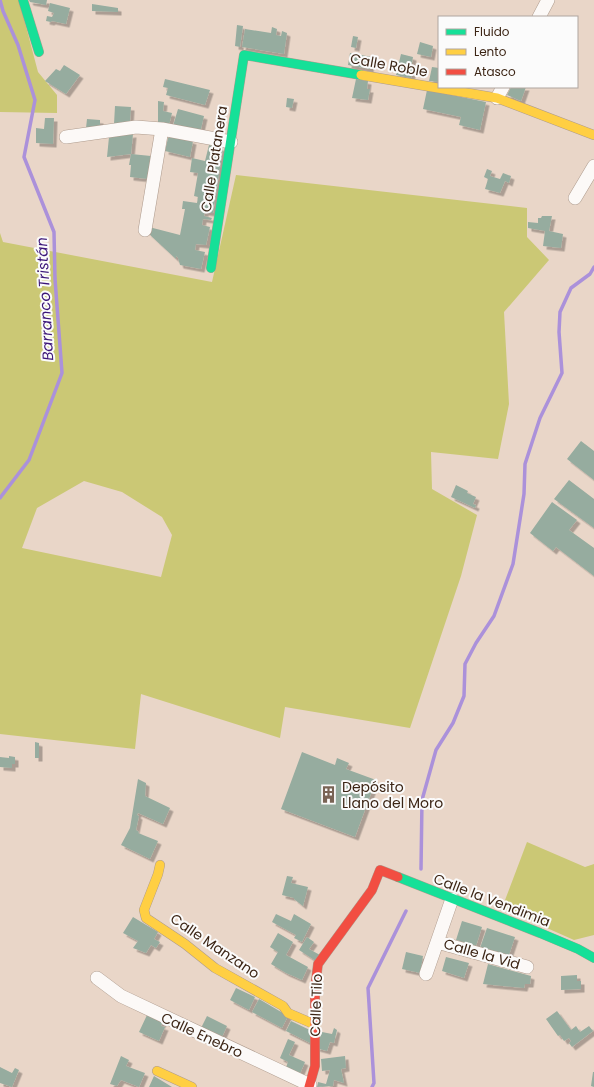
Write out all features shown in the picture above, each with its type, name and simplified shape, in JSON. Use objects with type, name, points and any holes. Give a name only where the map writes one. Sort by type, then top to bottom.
[{"type":"street","points":[[23,0],[39,52]]},
{"type":"street","points":[[540,16],[548,0]]},
{"type":"street","name":"Calle Roble","points":[[244,55],[438,83]]},
{"type":"street","name":"Calle Platanera","points":[[211,268],[244,55]]},
{"type":"street","name":"Calle Roble","points":[[472,88],[500,92],[594,135]]},
{"type":"street","points":[[66,137],[136,127],[162,129],[231,142]]},
{"type":"street","points":[[145,230],[162,129]]},
{"type":"street","points":[[575,198],[594,166]]},
{"type":"street","name":"Calle Manzano","points":[[160,865],[144,910],[146,918],[185,944],[215,968],[283,1006],[288,1013],[316,1025]]},
{"type":"street","name":"Calle Tilo","points":[[309,1086],[315,1066],[315,988],[318,964],[372,890],[380,870]]},
{"type":"street","name":"Calle la Vendimia","points":[[380,870],[540,932],[594,958]]},
{"type":"street","points":[[426,974],[452,899]]},
{"type":"street","name":"Calle la Vid","points":[[437,942],[527,967]]},
{"type":"street","points":[[578,949],[594,945]]},
{"type":"street","name":"Calle Enebro","points":[[98,978],[121,996],[309,1086]]},
{"type":"street","points":[[157,1071],[192,1087]]},
{"type":"shaded area","points":[[0,0],[19,0],[38,72],[57,95],[57,113],[0,112]]},
{"type":"shaded area","points":[[236,175],[527,208],[527,237],[549,260],[504,312],[509,404],[498,459],[431,452],[432,489],[477,515],[461,576],[410,728],[285,707],[280,738],[141,694],[135,749],[0,734],[0,233],[3,242],[212,282]],"holes":[[[84,481],[122,492],[162,517],[172,535],[161,577],[22,548],[37,508]]]},
{"type":"shaded area","points":[[527,842],[585,867],[594,864],[594,935],[574,940],[502,908]]},
{"type":"building","points":[[29,0],[47,0],[46,5],[30,2]]},
{"type":"building","points":[[50,3],[70,8],[66,24],[46,21],[47,16],[52,17],[54,13],[48,11]]},
{"type":"building","points":[[92,4],[118,8],[118,12],[92,11]]},
{"type":"building","points":[[237,25],[243,26],[240,47],[235,46]]},
{"type":"building","points":[[272,27],[277,29],[276,35],[281,36],[282,31],[287,33],[284,54],[242,47],[245,29],[271,33]]},
{"type":"building","points":[[353,36],[358,37],[356,48],[351,47]]},
{"type":"building","points":[[420,42],[433,46],[431,57],[417,54]]},
{"type":"building","points":[[350,53],[372,57],[370,69],[348,65]]},
{"type":"building","points":[[401,54],[413,57],[411,78],[396,75]]},
{"type":"building","points":[[64,65],[80,75],[66,94],[45,81],[56,69],[60,71]]},
{"type":"building","points":[[432,67],[438,68],[438,82],[429,81]]},
{"type":"building","points":[[165,79],[210,90],[205,105],[166,95],[168,88],[163,87]]},
{"type":"building","points":[[356,79],[368,81],[367,89],[370,89],[368,100],[352,98]]},
{"type":"building","points":[[510,88],[526,88],[521,101],[507,95]]},
{"type":"building","points":[[427,90],[486,102],[480,130],[459,125],[461,117],[423,109]]},
{"type":"building","points":[[287,98],[294,99],[292,108],[286,107]]},
{"type":"building","points":[[158,101],[164,102],[163,111],[172,113],[169,125],[158,122]]},
{"type":"building","points":[[115,106],[131,107],[130,122],[114,124]]},
{"type":"building","points":[[178,109],[204,116],[200,133],[173,126]]},
{"type":"building","points":[[45,118],[54,118],[53,144],[36,143],[36,128],[44,129]]},
{"type":"building","points":[[87,119],[100,120],[100,126],[86,128]]},
{"type":"building","points":[[133,134],[131,154],[107,157],[109,137]]},
{"type":"building","points":[[172,135],[193,141],[190,157],[165,151],[168,138]]},
{"type":"building","points":[[209,145],[223,148],[213,213],[205,212],[204,216],[212,218],[211,220],[203,219],[202,225],[210,227],[206,245],[196,244],[195,250],[205,252],[201,269],[180,265],[176,256],[176,259],[148,233],[149,227],[180,235],[185,209],[182,209],[183,201],[197,203],[198,197],[194,196],[198,173],[190,172],[192,158],[205,161]]},
{"type":"building","points":[[131,154],[151,156],[148,179],[130,177],[131,165],[129,165]]},
{"type":"building","points":[[487,169],[492,171],[490,176],[500,179],[503,173],[511,176],[509,183],[505,181],[500,193],[485,189],[488,179],[484,177]]},
{"type":"building","points":[[542,216],[552,216],[549,231],[563,234],[561,248],[543,246],[545,231],[528,228],[528,222],[538,223],[538,218],[541,218]]},
{"type":"building","points":[[581,441],[594,451],[594,480],[567,459]]},
{"type":"building","points":[[569,480],[594,499],[594,528],[554,499]]},
{"type":"building","points":[[456,485],[468,491],[467,493],[476,497],[473,504],[476,505],[475,508],[451,497]]},
{"type":"building","points":[[552,502],[577,520],[569,530],[594,548],[594,576],[556,547],[553,551],[530,533]]},
{"type":"building","points":[[35,742],[39,743],[39,758],[35,758]]},
{"type":"building","name":"Depósito Llano del Moro","points":[[302,752],[335,765],[337,758],[349,763],[346,769],[376,780],[355,837],[281,809]]},
{"type":"building","points":[[9,756],[15,757],[15,764],[12,764],[12,768],[0,767],[0,757],[9,758]]},
{"type":"building","points":[[138,779],[146,783],[145,796],[170,808],[163,824],[138,813],[137,815],[139,816],[136,830],[139,832],[138,833],[158,841],[150,859],[121,845],[130,828]]},
{"type":"building","points":[[287,876],[293,877],[291,883],[308,887],[303,906],[294,898],[282,895]]},
{"type":"building","points":[[276,914],[291,921],[294,914],[311,924],[302,942],[294,938],[296,935],[272,922]]},
{"type":"building","points":[[133,917],[158,932],[154,939],[160,942],[156,948],[151,945],[146,953],[133,948],[138,941],[123,933]]},
{"type":"building","points":[[462,921],[482,927],[476,946],[456,940]]},
{"type":"building","points":[[487,928],[515,937],[509,955],[480,948]]},
{"type":"building","points":[[278,933],[293,942],[286,955],[308,967],[302,980],[271,964],[278,952],[270,947]]},
{"type":"building","points":[[307,937],[314,942],[309,949],[320,955],[316,961],[299,950]]},
{"type":"building","points":[[406,952],[423,956],[420,973],[402,969]]},
{"type":"building","points":[[446,957],[469,963],[464,978],[442,971]]},
{"type":"building","points":[[488,964],[531,976],[530,984],[525,984],[524,988],[483,984]]},
{"type":"building","points":[[577,975],[577,981],[581,981],[581,989],[561,990],[561,976]]},
{"type":"building","points":[[236,988],[255,997],[249,1010],[230,1000]]},
{"type":"building","points":[[259,999],[288,1016],[282,1028],[252,1012]]},
{"type":"building","points":[[557,1011],[571,1030],[576,1026],[580,1032],[589,1026],[593,1031],[572,1047],[569,1043],[571,1041],[569,1038],[564,1041],[560,1035],[558,1036],[546,1019]]},
{"type":"building","points":[[147,1015],[163,1022],[161,1026],[165,1027],[159,1041],[139,1032]]},
{"type":"building","points":[[207,1016],[227,1026],[222,1037],[199,1032]]},
{"type":"building","points":[[291,1021],[312,1031],[310,1043],[286,1031]]},
{"type":"building","points":[[334,1028],[337,1030],[334,1043],[330,1042],[327,1051],[316,1048],[322,1032],[332,1034]]},
{"type":"building","points":[[288,1039],[295,1042],[289,1055],[305,1062],[299,1076],[285,1070],[288,1062],[280,1058]]},
{"type":"building","points":[[121,1056],[129,1060],[126,1066],[145,1073],[139,1087],[121,1080],[117,1086],[110,1084]]},
{"type":"building","points":[[345,1056],[346,1068],[341,1069],[344,1083],[334,1080],[333,1086],[317,1087],[318,1082],[326,1084],[330,1070],[322,1071],[321,1059]]},
{"type":"building","points":[[0,1067],[12,1073],[15,1068],[19,1070],[12,1087],[0,1083]]},
{"type":"building","points":[[594,1072],[594,1087],[591,1086]]},
{"type":"building","points":[[154,1076],[172,1087],[149,1087]]},
{"type":"waterway","name":"Barranco Tristán","points":[[0,0],[3,11],[18,45],[35,100],[24,157],[54,232],[55,279],[62,373],[29,460],[0,498]]},
{"type":"waterway","points":[[421,869],[422,800],[436,750],[453,723],[464,696],[465,664],[476,643],[494,616],[513,564],[524,494],[525,464],[540,418],[562,373],[559,332],[560,312],[571,288],[590,274],[594,267]]},
{"type":"waterway","points":[[372,1087],[374,1083],[368,988],[406,911]]},
{"type":"traffic: fast","points":[[23,0],[39,52]]},
{"type":"traffic: fast","points":[[211,268],[244,55],[361,75]]},
{"type":"traffic: fast","points":[[398,877],[540,933],[578,949],[594,958]]},
{"type":"traffic: slow","points":[[361,75],[497,98],[594,135]]},
{"type":"traffic: slow","points":[[160,865],[144,910],[146,918],[185,944],[215,968],[283,1006],[288,1013],[316,1025]]},
{"type":"traffic: slow","points":[[157,1071],[192,1087]]},
{"type":"traffic: jam","points":[[309,1087],[315,1066],[315,988],[318,964],[372,890],[380,870],[398,877]]},
{"type":"place","name":"Depósito Llano del Moro","points":[[329,795]]}]
